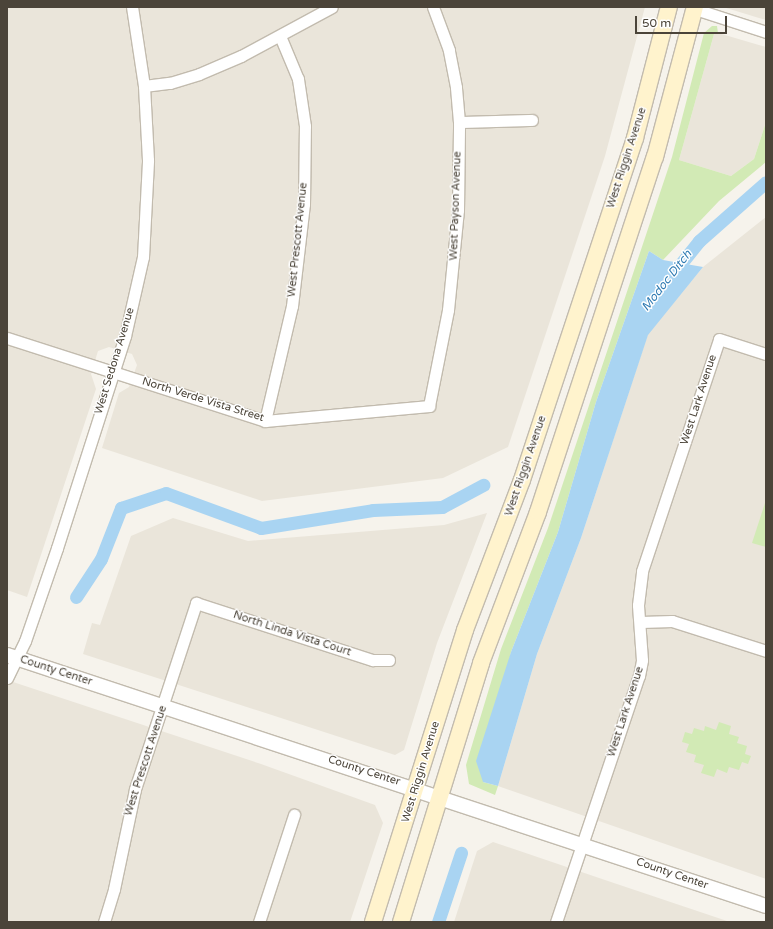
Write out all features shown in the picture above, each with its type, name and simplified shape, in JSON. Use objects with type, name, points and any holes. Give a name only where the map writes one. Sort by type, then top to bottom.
[{"type":"main road","name":"West Riggin Avenue","points":[[374,922],[466,630],[522,480],[633,144],[669,7]]},
{"type":"main road","points":[[401,922],[442,797],[481,662],[542,499],[653,163],[695,8]]},
{"type":"street","name":"West Sedona Avenue","points":[[7,678],[12,657],[55,556],[113,371],[126,336],[143,257],[148,160],[144,86],[132,7]]},
{"type":"street","points":[[144,86],[170,83],[199,74],[280,36],[332,7]]},
{"type":"street","name":"West Payson Avenue","points":[[429,406],[454,263],[458,210],[459,122],[449,50],[433,7]]},
{"type":"street","points":[[695,8],[766,32]]},
{"type":"street","name":"West Prescott Avenue","points":[[265,421],[292,306],[304,204],[305,126],[298,79],[280,36]]},
{"type":"street","points":[[459,122],[532,120]]},
{"type":"street","name":"North Verde Vista Street","points":[[7,338],[265,421],[429,406]]},
{"type":"street","name":"West Lark Avenue","points":[[556,922],[639,676],[642,660],[641,622],[638,606],[642,571],[719,339],[766,354]]},
{"type":"street","name":"West Prescott Avenue","points":[[104,922],[114,889],[130,809],[196,603]]},
{"type":"street","name":"North Linda Vista Court","points":[[196,603],[373,660],[389,660]]},
{"type":"street","points":[[641,622],[672,621],[766,651]]},
{"type":"street","name":"County Center","points":[[12,657],[416,788],[766,906]]},
{"type":"street","points":[[259,922],[294,815]]},
{"type":"shaded area","points":[[7,7],[645,7],[605,156],[508,447],[443,478],[262,501],[102,448],[119,393],[129,387],[137,365],[132,354],[109,347],[98,351],[91,374],[96,389],[27,597],[7,590]]},
{"type":"shaded area","points":[[723,7],[766,7],[766,20]]},
{"type":"shaded area","points":[[718,33],[766,47],[766,122],[754,159],[731,176],[679,160],[714,34]]},
{"type":"shaded area","points":[[766,217],[766,879],[498,786],[537,654],[581,538],[648,334],[703,267]]},
{"type":"shaded area","points":[[487,513],[437,643],[404,750],[395,755],[83,654],[92,623],[100,625],[131,536],[173,518],[248,541],[444,525]]},
{"type":"shaded area","points":[[7,680],[261,764],[375,805],[383,823],[350,922],[7,922]]},
{"type":"shaded area","points":[[493,842],[730,922],[454,922],[477,851]]},
{"type":"green space","points":[[712,26],[717,26],[718,33],[714,34],[679,160],[731,176],[754,159],[766,122],[766,162],[719,201],[663,260],[649,251],[596,402],[558,532],[511,652],[483,782],[498,786],[495,795],[469,784],[466,765],[501,649],[548,528],[672,157],[704,33]]},
{"type":"green space","points":[[766,500],[766,547],[752,543]]},
{"type":"green space","points":[[719,722],[731,726],[729,734],[739,737],[737,743],[747,746],[745,754],[751,756],[748,764],[742,762],[739,770],[729,767],[727,773],[717,769],[714,777],[701,773],[704,765],[694,762],[696,755],[686,752],[689,744],[682,742],[685,732],[692,734],[694,728],[704,731],[705,726],[716,730]]},
{"type":"water","points":[[649,251],[663,260],[703,267],[648,335],[581,538],[537,654],[498,786],[483,782],[476,761],[511,652],[558,532],[596,402]]},
{"type":"waterway","name":"Modoc Ditch","points":[[671,276],[699,241],[766,182]]},
{"type":"waterway","points":[[76,597],[101,559],[121,508],[166,493],[261,528],[373,510],[442,507],[483,485]]},
{"type":"waterway","points":[[438,922],[461,853]]}]
